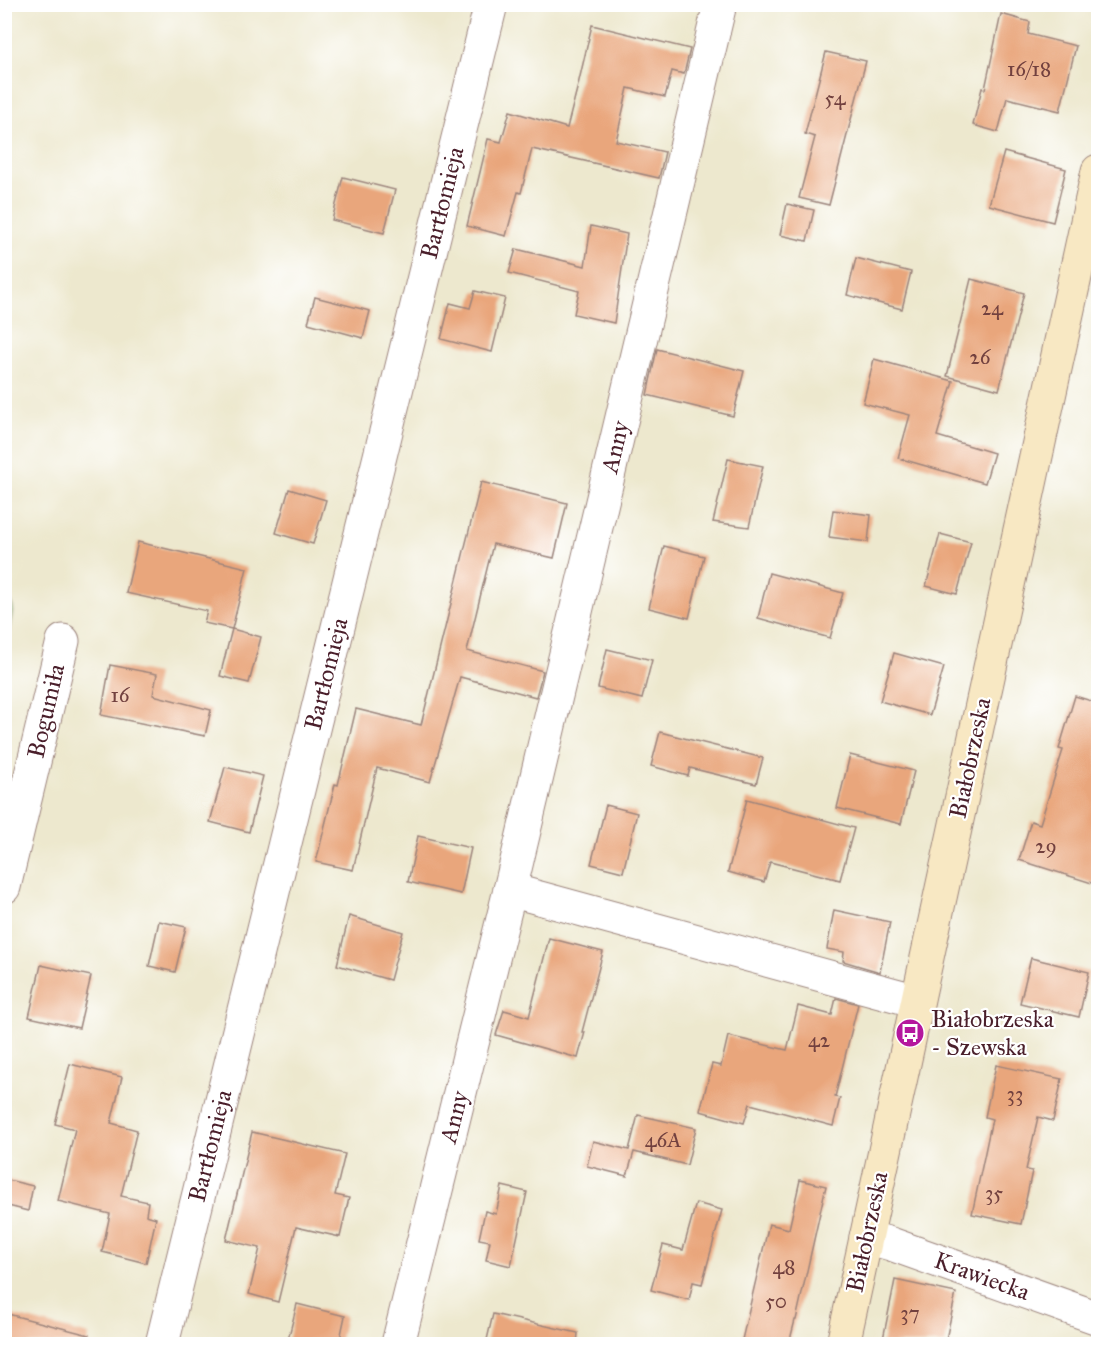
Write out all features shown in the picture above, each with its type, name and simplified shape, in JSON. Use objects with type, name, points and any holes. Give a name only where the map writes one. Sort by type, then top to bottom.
[{"type":"main road","name":"Białobrzeska","points":[[843,1344],[1098,171]]},
{"type":"street","name":"Bartłomieja","points":[[162,1344],[491,4]]},
{"type":"street","name":"Anny","points":[[398,1344],[510,890],[720,4]]},
{"type":"street","name":"Bogumiła","points":[[4,887],[63,641]]},
{"type":"street","points":[[510,890],[917,1001]]},
{"type":"street","name":"Krawiecka","points":[[866,1237],[1098,1318]]},
{"type":"green space","points":[[5,589],[13,608],[5,650]]},
{"type":"building","points":[[1001,14],[1030,22],[1028,34],[1076,46],[1060,111],[1007,98],[998,132],[973,125],[982,88],[985,89]]},
{"type":"building","points":[[592,25],[690,49],[684,74],[672,71],[665,97],[628,88],[616,141],[665,152],[659,178],[532,149],[521,193],[518,192],[506,236],[467,226],[488,139],[501,142],[510,111],[567,128]]},
{"type":"building","points":[[826,52],[866,61],[829,205],[799,198],[815,137],[805,134]]},
{"type":"building","points":[[1004,152],[1066,169],[1053,222],[989,205]]},
{"type":"building","points":[[343,177],[395,190],[384,233],[332,220]]},
{"type":"building","points":[[787,204],[814,210],[807,241],[780,235]]},
{"type":"building","points":[[591,226],[627,234],[614,323],[574,314],[579,291],[509,273],[516,249],[585,266]]},
{"type":"building","points":[[856,258],[911,272],[902,309],[847,295]]},
{"type":"building","points":[[971,279],[1024,293],[999,390],[947,376]]},
{"type":"building","points":[[475,291],[505,298],[492,352],[441,339],[450,303],[470,308]]},
{"type":"building","points":[[315,297],[370,311],[363,338],[308,323]]},
{"type":"building","points":[[657,349],[744,371],[733,416],[647,395]]},
{"type":"building","points":[[874,359],[953,381],[937,436],[994,453],[985,483],[898,458],[910,415],[863,403]]},
{"type":"building","points":[[728,459],[763,466],[749,527],[713,522]]},
{"type":"building","points":[[481,482],[567,503],[554,558],[493,544],[467,651],[543,671],[536,697],[460,677],[430,782],[377,768],[353,870],[316,862],[335,784],[338,785],[356,709],[421,725]]},
{"type":"building","points":[[289,489],[326,500],[313,544],[276,533]]},
{"type":"building","points":[[833,510],[871,515],[868,542],[829,537]]},
{"type":"building","points":[[940,534],[971,542],[957,594],[926,586]]},
{"type":"building","points":[[138,542],[247,568],[232,629],[204,623],[207,611],[126,593]]},
{"type":"building","points":[[664,546],[704,556],[689,618],[649,608]]},
{"type":"building","points":[[769,573],[843,593],[830,638],[758,618]]},
{"type":"building","points":[[232,629],[261,637],[249,683],[220,676]]},
{"type":"building","points":[[607,649],[652,660],[642,699],[598,688]]},
{"type":"building","points":[[894,653],[944,667],[930,715],[880,701]]},
{"type":"building","points":[[110,665],[157,674],[153,695],[211,710],[205,736],[101,715]]},
{"type":"building","points":[[1075,696],[1098,703],[1098,885],[1019,860],[1031,821],[1040,824],[1063,750],[1059,749]]},
{"type":"building","points":[[660,732],[763,758],[756,784],[690,768],[688,776],[651,766]]},
{"type":"building","points":[[850,755],[914,771],[901,824],[837,808]]},
{"type":"building","points":[[225,767],[263,776],[249,832],[210,822]]},
{"type":"building","points":[[747,799],[854,828],[840,880],[770,862],[764,882],[728,872]]},
{"type":"building","points":[[606,805],[637,813],[623,872],[591,864]]},
{"type":"building","points":[[418,836],[471,848],[461,894],[408,882]]},
{"type":"building","points":[[834,910],[890,922],[880,972],[843,961],[844,952],[827,949]]},
{"type":"building","points":[[349,916],[403,932],[390,980],[337,965]]},
{"type":"building","points":[[159,921],[186,927],[175,972],[149,966]]},
{"type":"building","points":[[549,938],[603,952],[582,1032],[585,1032],[578,1058],[496,1035],[504,1010],[529,1017]]},
{"type":"building","points":[[1031,958],[1089,972],[1079,1017],[1020,1003]]},
{"type":"building","points":[[41,965],[91,976],[79,1028],[29,1017]]},
{"type":"building","points":[[836,998],[858,1004],[835,1097],[840,1098],[833,1126],[750,1104],[744,1123],[700,1111],[712,1064],[721,1066],[728,1036],[787,1050],[798,1006],[832,1015]]},
{"type":"building","points":[[70,1064],[122,1077],[111,1123],[137,1130],[121,1196],[148,1202],[146,1215],[156,1218],[146,1263],[102,1252],[110,1214],[58,1201],[75,1129],[55,1124]]},
{"type":"building","points":[[996,1065],[1062,1079],[1053,1121],[1038,1117],[1026,1170],[1032,1171],[1021,1224],[972,1214],[992,1119],[985,1117]]},
{"type":"building","points":[[638,1115],[696,1128],[687,1165],[634,1152],[627,1176],[587,1166],[593,1141],[629,1150]]},
{"type":"building","points":[[252,1132],[345,1154],[335,1195],[349,1198],[340,1237],[296,1227],[278,1302],[249,1294],[260,1248],[226,1240]]},
{"type":"building","points":[[4,1179],[33,1186],[28,1211],[4,1205]]},
{"type":"building","points":[[800,1180],[826,1186],[789,1344],[741,1344],[769,1224],[789,1229]]},
{"type":"building","points":[[502,1186],[527,1192],[511,1266],[486,1260],[490,1241],[479,1239],[485,1211],[496,1214]]},
{"type":"building","points":[[696,1203],[722,1210],[702,1284],[693,1282],[689,1300],[651,1290],[663,1245],[683,1250]]},
{"type":"building","points":[[895,1280],[956,1293],[945,1344],[882,1344]]},
{"type":"building","points":[[297,1304],[345,1316],[339,1344],[287,1344]]},
{"type":"building","points":[[4,1313],[89,1335],[88,1344],[4,1344]]},
{"type":"building","points":[[493,1314],[578,1333],[577,1344],[486,1344]]},
{"type":"place","name":"Białobrzeska - Szewska","points":[[910,1033]]}]
